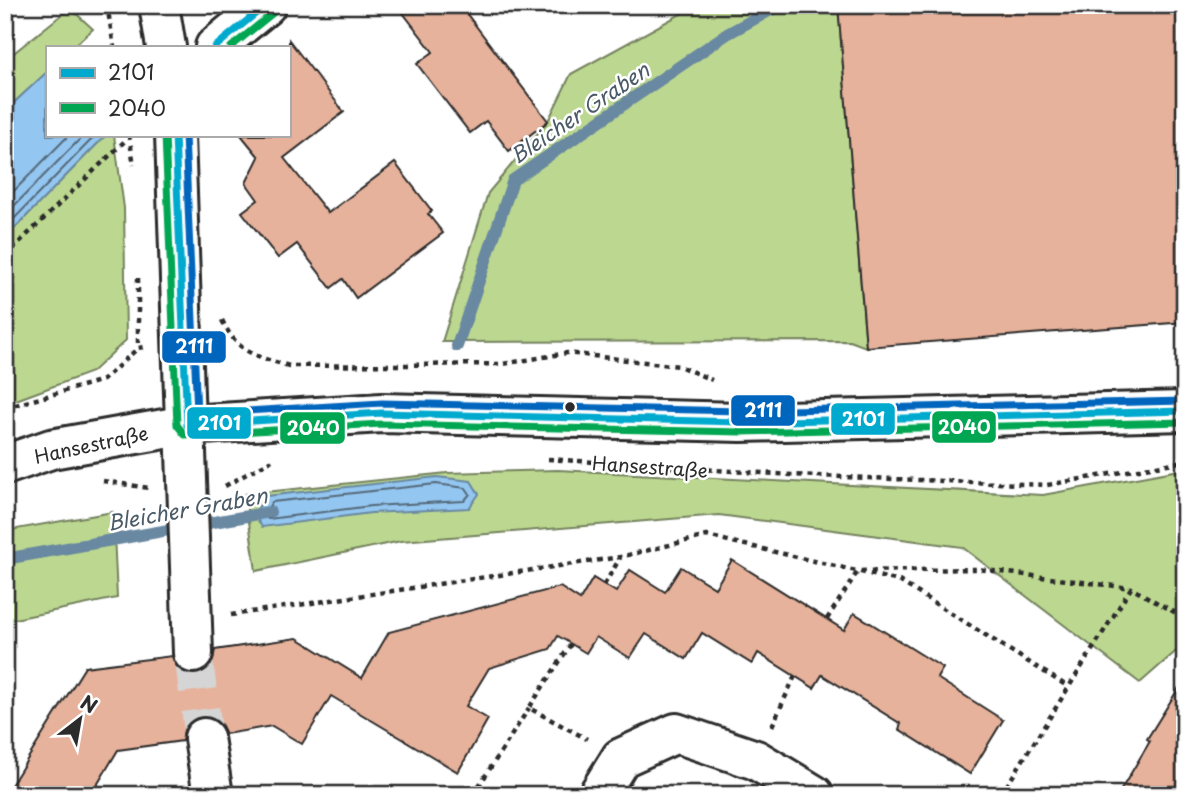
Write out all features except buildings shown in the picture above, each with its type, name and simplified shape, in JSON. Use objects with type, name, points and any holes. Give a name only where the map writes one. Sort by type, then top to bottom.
[{"type":"street","points":[[159,5],[166,46]]},
{"type":"street","points":[[216,46],[266,5]]},
{"type":"street","points":[[175,136],[187,425],[192,637]]},
{"type":"street","name":"Hansestraße","points":[[5,465],[51,449],[187,425],[382,413],[741,422],[1185,411]]},
{"type":"street","points":[[598,795],[621,758],[676,733],[756,760],[814,795]]},
{"type":"street","points":[[204,738],[214,795]]},
{"type":"path","points":[[107,5],[114,46]]},
{"type":"path","points":[[5,256],[129,138]]},
{"type":"path","points":[[232,341],[257,357],[289,366],[503,364],[567,353],[679,366],[715,382]]},
{"type":"path","points":[[5,408],[103,380],[138,348]]},
{"type":"path","points":[[123,486],[189,493],[229,486],[273,459]]},
{"type":"path","name":"Hansestraße","points":[[544,459],[792,475],[1047,485],[1185,461]]},
{"type":"path","points":[[192,637],[620,557],[707,536],[899,581],[1067,686]]},
{"type":"path","points":[[604,585],[620,557]]},
{"type":"path","points":[[858,571],[977,569],[1131,588],[1185,618]]},
{"type":"path","points":[[827,619],[858,571]]},
{"type":"path","points":[[1001,795],[1131,588]]},
{"type":"path","points":[[473,795],[572,644]]},
{"type":"path","points":[[756,760],[796,676]]},
{"type":"path","points":[[529,708],[621,758]]},
{"type":"green space","points":[[697,5],[838,5],[866,347],[850,341],[442,342],[488,193],[548,121],[571,74]]},
{"type":"green space","points":[[70,8],[93,29],[74,46],[46,46],[46,73],[5,111],[5,60]]},
{"type":"green space","points":[[105,136],[114,136],[124,208],[126,340],[92,372],[5,404],[5,238]]},
{"type":"green space","points":[[1185,469],[1185,647],[1182,646],[1140,683],[962,547],[719,515],[401,541],[256,571],[245,494],[447,473],[558,470],[1043,495]]},
{"type":"green space","points":[[113,512],[117,598],[5,621],[5,531]]},
{"type":"water","points":[[46,73],[46,136],[105,136],[5,238],[5,111]]},
{"type":"water","name":"Bleicher Graben","points":[[437,477],[471,481],[479,494],[469,508],[371,513],[262,527],[254,514],[266,496]]},
{"type":"pier","points":[[113,5],[230,5],[194,46],[106,46],[103,14]]},
{"type":"waterway","name":"Bleicher Graben","points":[[457,346],[513,180],[727,34],[780,5]]},
{"type":"waterway","name":"Bleicher Graben","points":[[5,559],[270,512]]},
{"type":"tunnel","points":[[193,653],[204,738]]},
{"type":"transit line","name":"2101","points":[[216,46],[266,5]]},
{"type":"transit line","name":"2040","points":[[232,46],[273,13]]},
{"type":"transit line","name":"2040","points":[[165,136],[177,425],[185,435],[382,424],[741,432],[1185,422]]},
{"type":"transit line","name":"2101","points":[[175,136],[187,425],[382,413],[741,422],[1185,411]]},
{"type":"transit line","name":"2111","points":[[185,136],[197,414],[382,403],[741,411],[1185,401]]}]
